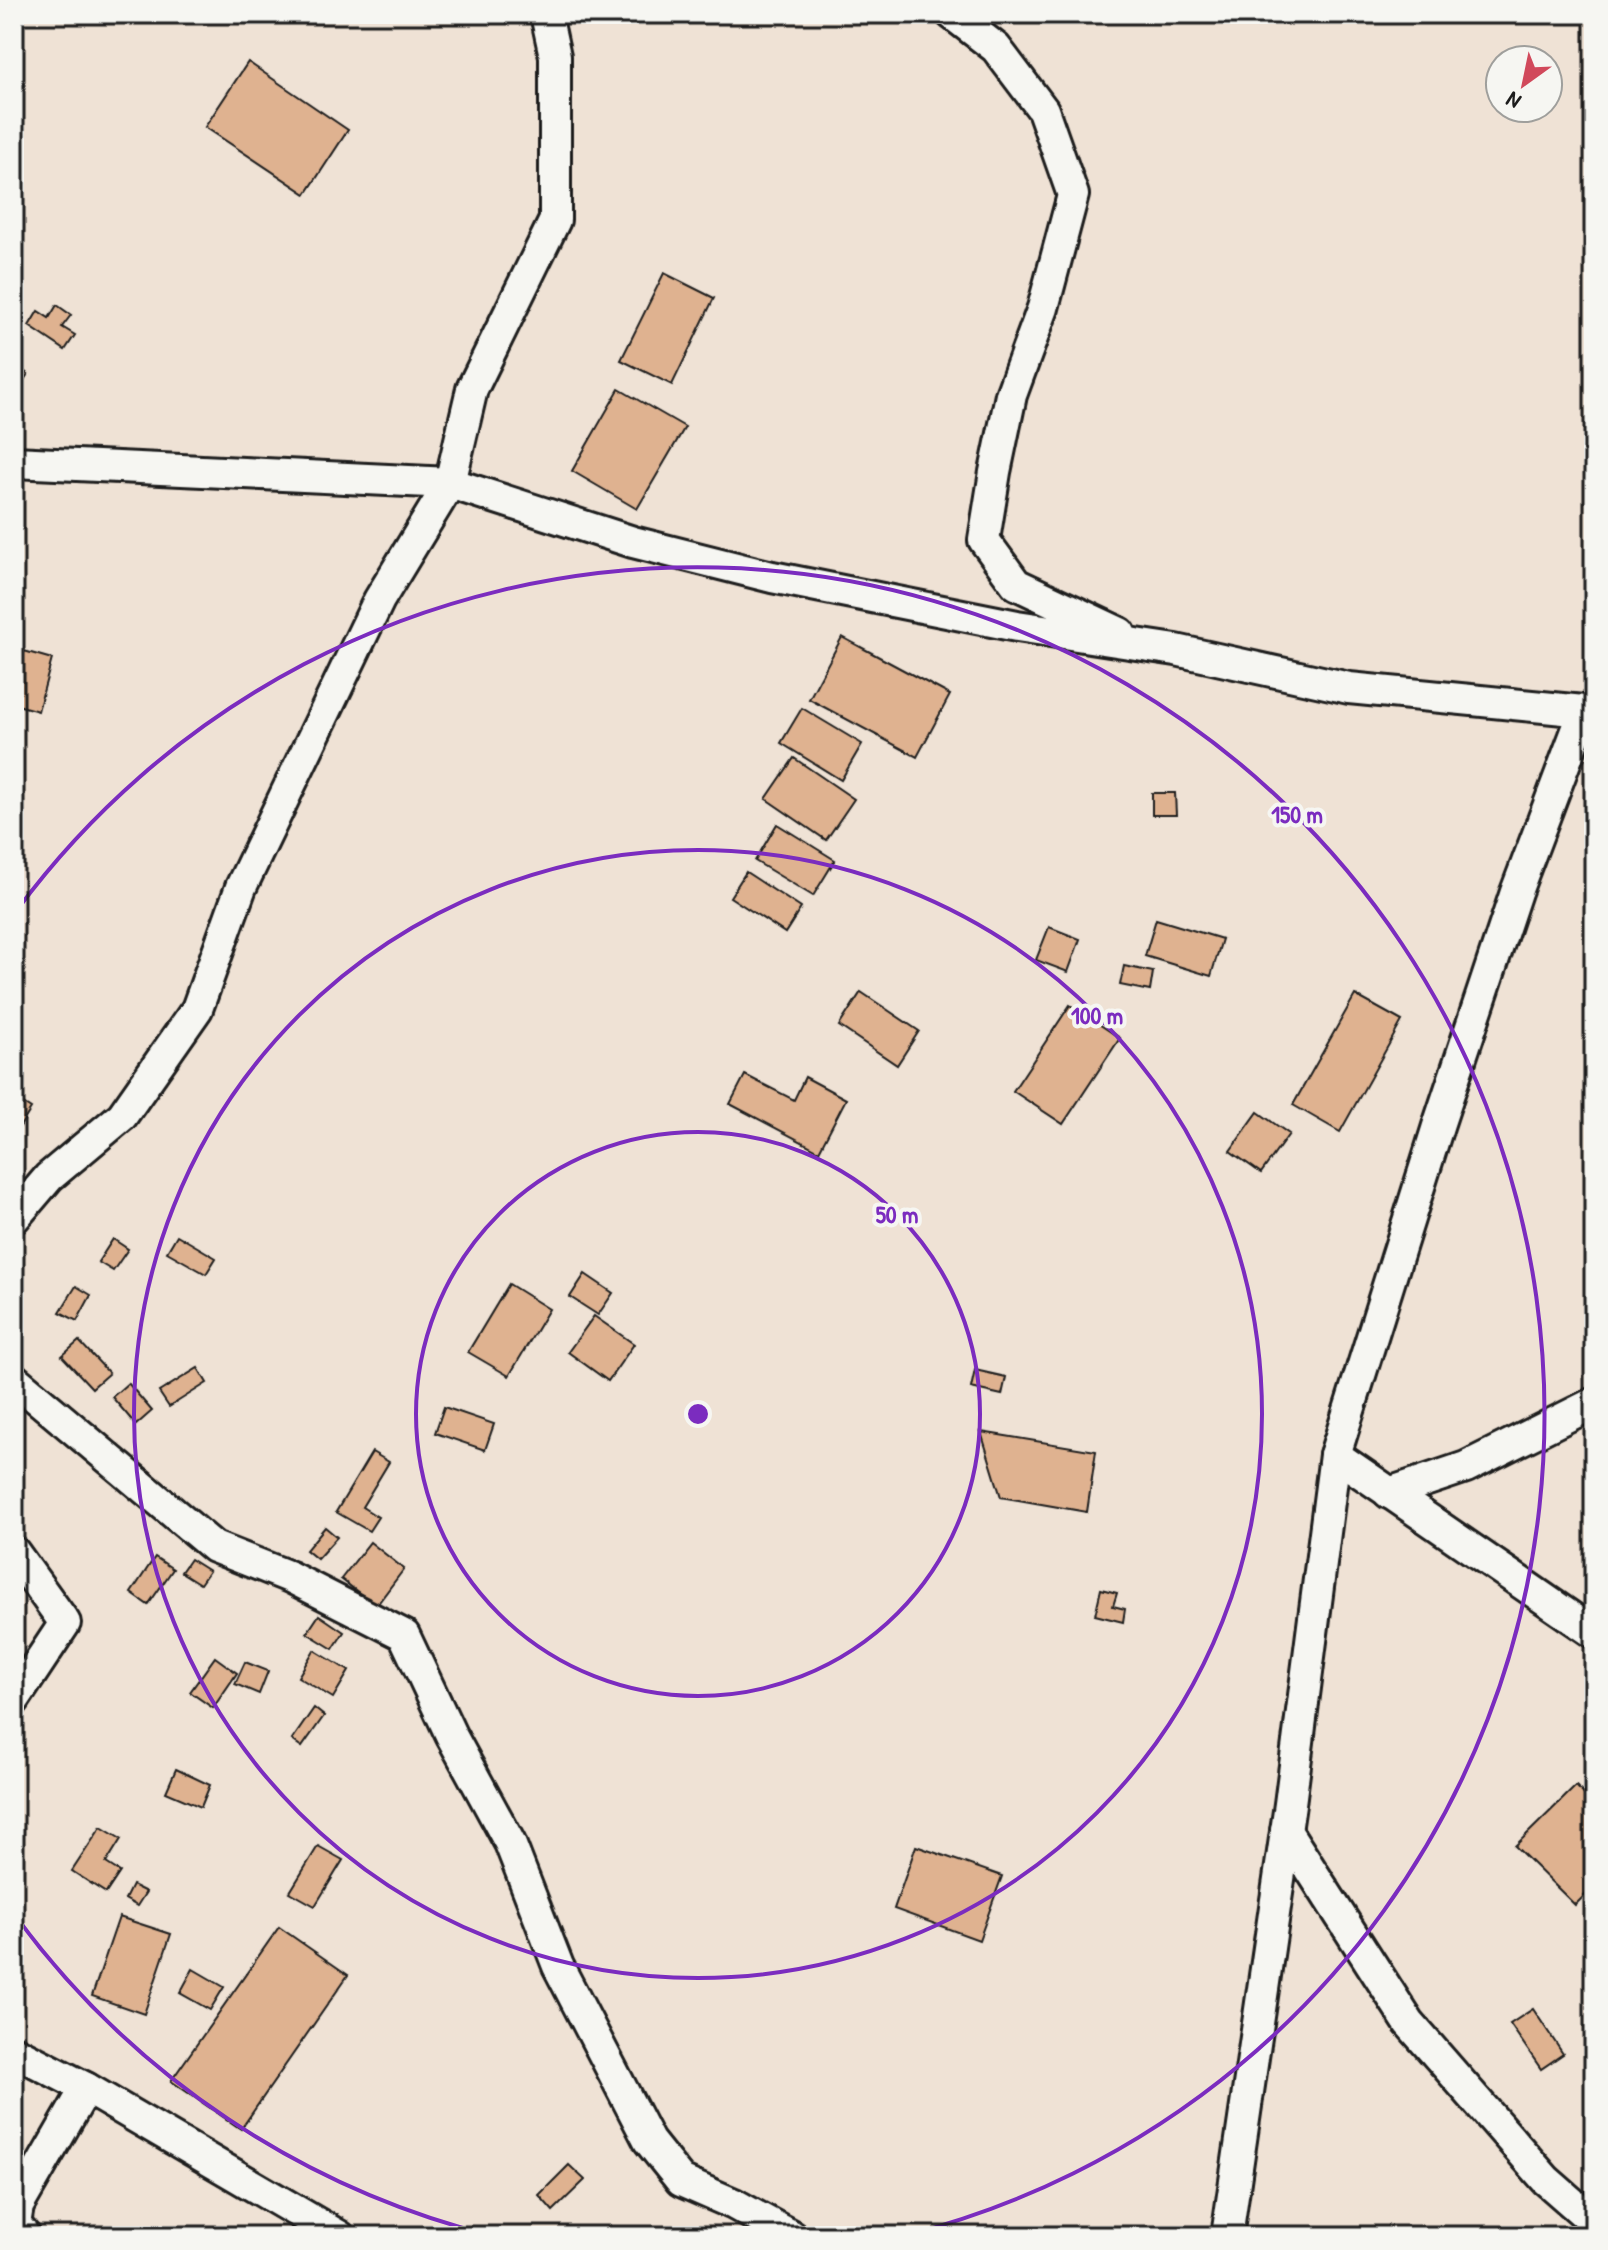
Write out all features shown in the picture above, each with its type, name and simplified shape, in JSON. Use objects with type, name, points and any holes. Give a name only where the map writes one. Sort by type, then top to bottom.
[{"type":"street","points":[[14,1218],[49,1177],[122,1116],[197,1009],[241,887],[379,600],[450,483],[472,389],[555,220],[555,56],[546,14]]},
{"type":"street","points":[[952,14],[996,48],[1043,110],[1073,195],[1043,308],[1011,395],[984,540],[1016,584],[1145,645]]},
{"type":"street","points":[[14,462],[450,483],[633,542],[772,577],[1017,626],[1145,645],[1349,688],[1589,712],[1516,892],[1439,1123],[1335,1455],[1286,1831],[1227,2236]]},
{"type":"street","points":[[14,1379],[214,1547],[290,1577],[404,1635],[451,1735],[510,1843],[558,1966],[649,2141],[681,2181],[734,2204],[792,2236]]},
{"type":"street","points":[[1389,1493],[1466,1467],[1594,1403]]},
{"type":"street","points":[[1335,1455],[1594,1633]]},
{"type":"street","points":[[14,1552],[65,1623],[14,1700]]},
{"type":"street","points":[[1286,1831],[1409,2023],[1546,2180],[1594,2222]]},
{"type":"street","points":[[14,2051],[86,2088],[339,2236]]},
{"type":"street","points":[[25,2236],[15,2224],[18,2206],[86,2088]]},
{"type":"building","points":[[248,62],[348,130],[306,194],[205,127]]},
{"type":"building","points":[[664,273],[714,298],[672,385],[621,360]]},
{"type":"building","points":[[57,305],[71,315],[62,327],[75,335],[65,350],[29,326],[38,311],[49,318]]},
{"type":"building","points":[[14,365],[28,374],[19,387],[14,383]]},
{"type":"building","points":[[619,389],[685,427],[637,509],[572,471]]},
{"type":"building","points":[[842,637],[950,695],[917,757],[809,699]]},
{"type":"building","points":[[24,651],[52,659],[38,711],[14,704],[14,660],[21,662]]},
{"type":"building","points":[[802,708],[862,744],[841,780],[781,743]]},
{"type":"building","points":[[794,758],[854,799],[826,840],[766,799]]},
{"type":"building","points":[[1152,793],[1175,793],[1176,815],[1152,815]]},
{"type":"building","points":[[777,824],[835,860],[813,896],[755,861]]},
{"type":"building","points":[[746,872],[801,908],[785,933],[730,897]]},
{"type":"building","points":[[1156,919],[1222,939],[1211,976],[1145,956]]},
{"type":"building","points":[[1049,927],[1080,939],[1068,972],[1036,960]]},
{"type":"building","points":[[1124,966],[1153,972],[1150,991],[1120,985]]},
{"type":"building","points":[[861,992],[919,1031],[897,1065],[839,1026]]},
{"type":"building","points":[[1355,995],[1402,1021],[1340,1132],[1293,1105]]},
{"type":"building","points":[[1070,1005],[1120,1038],[1063,1124],[1013,1091]]},
{"type":"building","points":[[745,1075],[794,1100],[805,1077],[846,1099],[819,1151],[730,1104]]},
{"type":"building","points":[[14,1098],[31,1109],[14,1136]]},
{"type":"building","points":[[1258,1112],[1289,1134],[1261,1173],[1230,1151]]},
{"type":"building","points":[[177,1235],[216,1258],[206,1274],[167,1252]]},
{"type":"building","points":[[113,1239],[128,1249],[113,1271],[98,1262]]},
{"type":"building","points":[[585,1274],[613,1293],[598,1315],[570,1297]]},
{"type":"building","points":[[509,1284],[549,1309],[509,1376],[468,1352]]},
{"type":"building","points":[[76,1286],[91,1295],[77,1321],[60,1312]]},
{"type":"building","points":[[594,1316],[634,1344],[608,1381],[568,1352]]},
{"type":"building","points":[[79,1341],[109,1373],[92,1388],[62,1356]]},
{"type":"building","points":[[198,1368],[207,1383],[169,1407],[159,1392]]},
{"type":"building","points":[[975,1370],[1006,1377],[1002,1395],[971,1388]]},
{"type":"building","points":[[128,1383],[152,1411],[136,1425],[112,1397]]},
{"type":"building","points":[[444,1407],[494,1424],[485,1450],[435,1433]]},
{"type":"building","points":[[981,1432],[1096,1451],[1087,1512],[1001,1497]]},
{"type":"building","points":[[372,1452],[389,1462],[362,1507],[378,1517],[369,1531],[336,1512]]},
{"type":"building","points":[[325,1527],[337,1537],[317,1559],[306,1550]]},
{"type":"building","points":[[370,1542],[404,1569],[376,1606],[341,1579]]},
{"type":"building","points":[[155,1557],[173,1569],[148,1605],[131,1593]]},
{"type":"building","points":[[190,1559],[209,1571],[200,1584],[181,1572]]},
{"type":"building","points":[[1101,1589],[1117,1593],[1113,1606],[1125,1609],[1123,1622],[1095,1615]]},
{"type":"building","points":[[319,1615],[344,1632],[333,1649],[307,1633]]},
{"type":"building","points":[[314,1650],[349,1671],[333,1698],[298,1677]]},
{"type":"building","points":[[215,1657],[237,1673],[213,1708],[190,1692]]},
{"type":"building","points":[[245,1662],[268,1671],[259,1694],[235,1684]]},
{"type":"building","points":[[314,1708],[324,1716],[302,1747],[292,1740]]},
{"type":"building","points":[[176,1769],[210,1785],[201,1807],[166,1792]]},
{"type":"building","points":[[1576,1786],[1594,1805],[1594,1886],[1575,1905],[1515,1846]]},
{"type":"building","points":[[101,1827],[121,1839],[106,1863],[120,1872],[106,1893],[72,1871]]},
{"type":"building","points":[[318,1846],[343,1860],[315,1906],[290,1892]]},
{"type":"building","points":[[916,1846],[1002,1876],[979,1940],[894,1909]]},
{"type":"building","points":[[132,1885],[146,1892],[137,1906],[125,1899]]},
{"type":"building","points":[[119,1917],[171,1934],[144,2014],[92,1996]]},
{"type":"building","points":[[279,1927],[348,1975],[241,2129],[171,2081]]},
{"type":"building","points":[[193,1969],[224,1987],[210,2010],[180,1993]]},
{"type":"building","points":[[1533,2009],[1563,2054],[1541,2069],[1510,2024]]},
{"type":"building","points":[[569,2165],[585,2180],[553,2211],[539,2195]]}]
